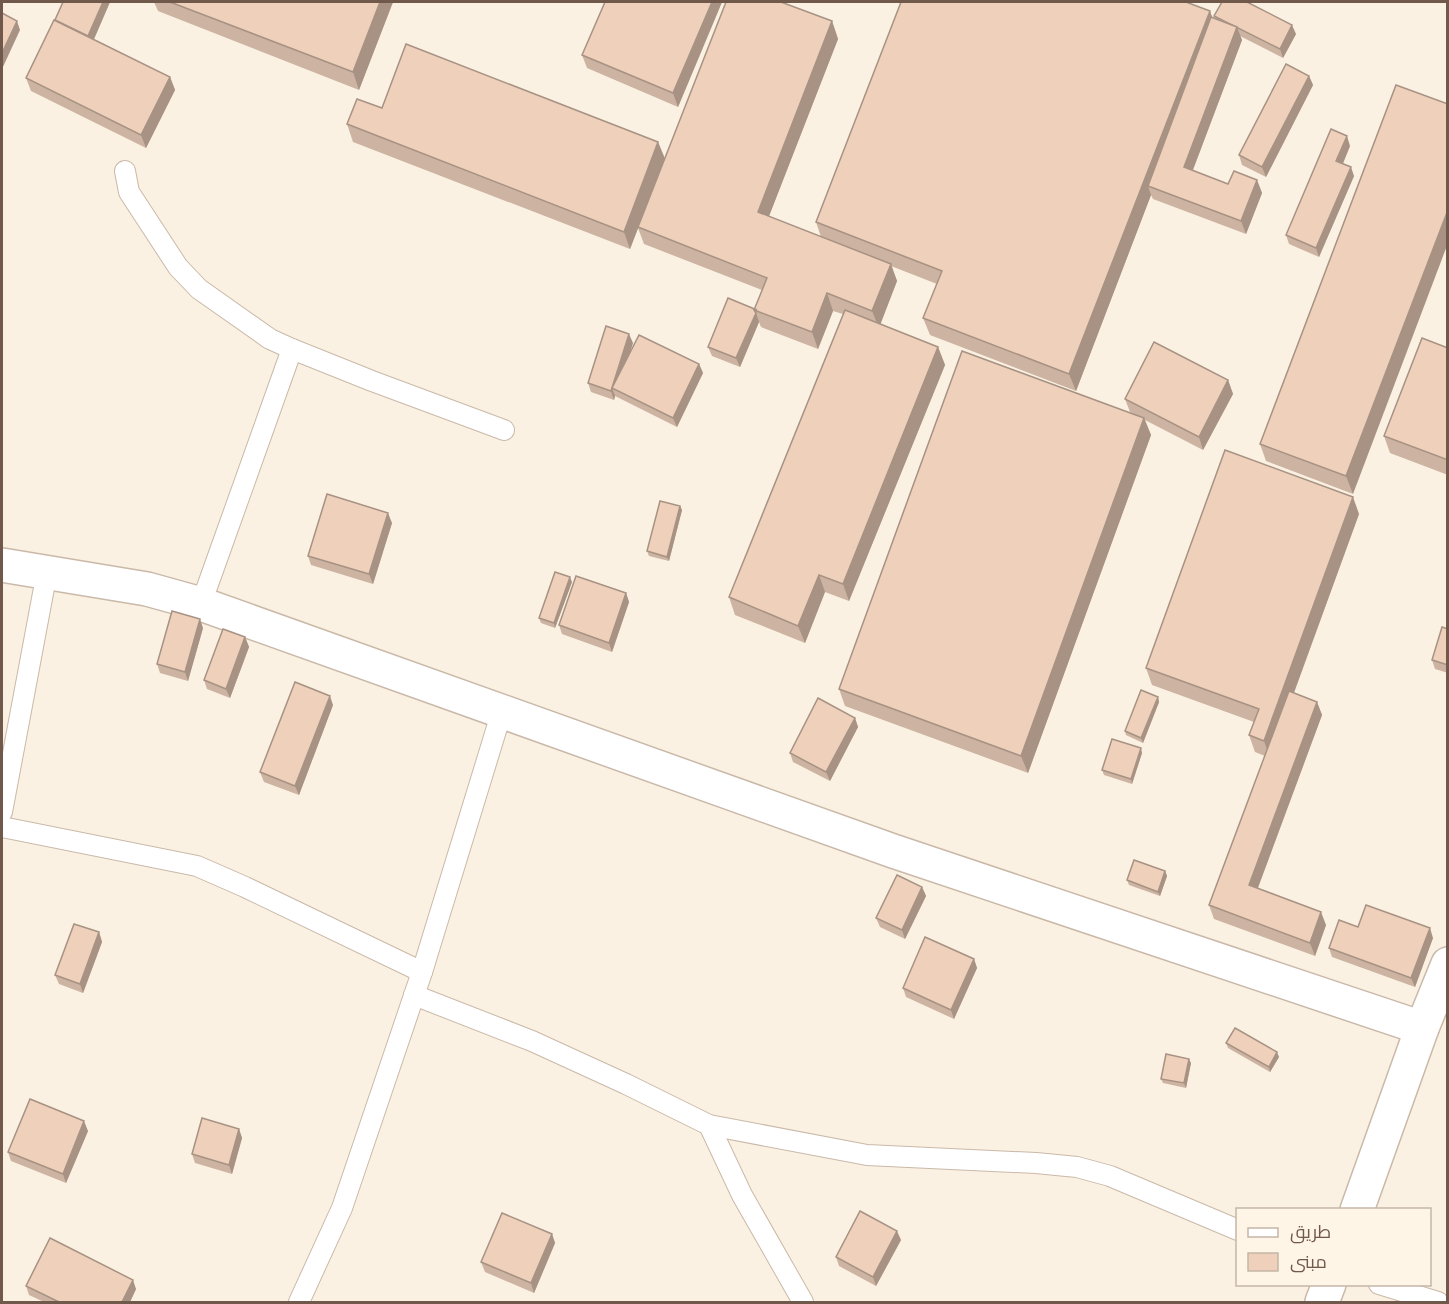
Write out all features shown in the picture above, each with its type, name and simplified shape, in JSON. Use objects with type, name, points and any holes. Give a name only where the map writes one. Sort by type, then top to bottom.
[{"type":"street","points":[[2,565],[147,589],[201,604],[893,850],[1422,1028]]},
{"type":"street","points":[[1357,1208],[1422,1028],[1448,964]]},
{"type":"street","points":[[1322,1302],[1328,1286]]},
{"type":"lane","points":[[125,171],[129,192],[178,267],[199,289],[270,339],[372,381],[504,430]]},
{"type":"lane","points":[[201,604],[292,349]]},
{"type":"lane","points":[[2,812],[47,572]]},
{"type":"lane","points":[[299,1302],[342,1208],[422,972],[502,711]]},
{"type":"lane","points":[[2,827],[197,866],[422,972]]},
{"type":"lane","points":[[414,994],[532,1041],[709,1125],[867,1155],[1077,1167],[1110,1176],[1236,1229]]},
{"type":"lane","points":[[709,1125],[742,1195],[803,1302]]},
{"type":"lane","points":[[1386,1286],[1438,1302]]},
{"type":"building","points":[[63,2],[103,2],[88,36],[55,20]]},
{"type":"building","points":[[170,2],[380,2],[353,72]]},
{"type":"building","points":[[605,2],[712,2],[673,93],[582,55]]},
{"type":"building","points":[[726,2],[781,2],[832,21],[758,212],[891,264],[872,311],[827,293],[812,332],[754,310],[767,278],[638,227]]},
{"type":"building","points":[[901,2],[1186,2],[1210,11],[1069,374],[923,318],[942,271],[816,222]]},
{"type":"building","points":[[1222,2],[1247,2],[1292,25],[1280,49],[1214,16]]},
{"type":"building","points":[[2,13],[17,21],[2,53]]},
{"type":"building","points":[[1211,17],[1237,27],[1184,167],[1228,184],[1234,171],[1257,180],[1241,221],[1148,186]]},
{"type":"building","points":[[54,20],[170,77],[141,135],[26,78]]},
{"type":"building","points":[[406,44],[658,142],[624,232],[347,124],[357,99],[382,108]]},
{"type":"building","points":[[1286,64],[1309,76],[1262,167],[1239,155]]},
{"type":"building","points":[[1396,85],[1448,104],[1448,210],[1346,476],[1260,444]]},
{"type":"building","points":[[1331,129],[1347,136],[1336,161],[1351,167],[1316,248],[1286,235]]},
{"type":"building","points":[[728,298],[757,310],[754,310],[756,313],[736,358],[708,347]]},
{"type":"building","points":[[845,310],[938,347],[843,584],[819,575],[798,626],[729,597]]},
{"type":"building","points":[[606,326],[629,334],[611,391],[588,383]]},
{"type":"building","points":[[639,335],[699,364],[673,418],[612,388]]},
{"type":"building","points":[[1422,338],[1448,348],[1448,460],[1384,436]]},
{"type":"building","points":[[1154,342],[1228,380],[1199,437],[1125,399]]},
{"type":"building","points":[[962,351],[1144,418],[1021,756],[839,689]]},
{"type":"building","points":[[1225,450],[1353,497],[1264,741],[1249,735],[1259,709],[1146,668]]},
{"type":"building","points":[[327,494],[388,513],[369,574],[308,556]]},
{"type":"building","points":[[660,501],[680,506],[667,557],[647,551]]},
{"type":"building","points":[[555,572],[570,577],[554,623],[539,618]]},
{"type":"building","points":[[576,576],[626,593],[609,643],[559,625]]},
{"type":"building","points":[[172,611],[200,619],[185,672],[157,664]]},
{"type":"building","points":[[1442,627],[1448,629],[1448,665],[1432,660]]},
{"type":"building","points":[[223,629],[245,637],[226,689],[204,680]]},
{"type":"building","points":[[295,682],[330,696],[295,786],[260,772]]},
{"type":"building","points":[[1141,690],[1158,697],[1141,738],[1125,731]]},
{"type":"building","points":[[1289,691],[1317,702],[1249,885],[1321,912],[1310,943],[1209,905]]},
{"type":"building","points":[[818,698],[855,718],[826,772],[790,753]]},
{"type":"building","points":[[1112,739],[1141,748],[1131,779],[1102,770]]},
{"type":"building","points":[[1134,860],[1165,871],[1158,892],[1127,880]]},
{"type":"building","points":[[897,875],[922,887],[902,930],[876,918]]},
{"type":"building","points":[[1366,905],[1430,928],[1411,978],[1329,948],[1339,920],[1358,927]]},
{"type":"building","points":[[74,924],[99,932],[80,984],[55,975]]},
{"type":"building","points":[[925,937],[974,959],[951,1010],[903,988]]},
{"type":"building","points":[[1235,1028],[1277,1052],[1269,1067],[1226,1043]]},
{"type":"building","points":[[1166,1054],[1189,1059],[1184,1083],[1161,1079]]},
{"type":"building","points":[[30,1099],[84,1121],[63,1174],[8,1152]]},
{"type":"building","points":[[202,1118],[239,1129],[229,1165],[192,1154]]},
{"type":"building","points":[[860,1211],[897,1231],[873,1277],[836,1257]]},
{"type":"building","points":[[502,1213],[552,1234],[531,1283],[481,1262]]},
{"type":"building","points":[[50,1238],[133,1280],[122,1302],[59,1302],[26,1286]]}]
